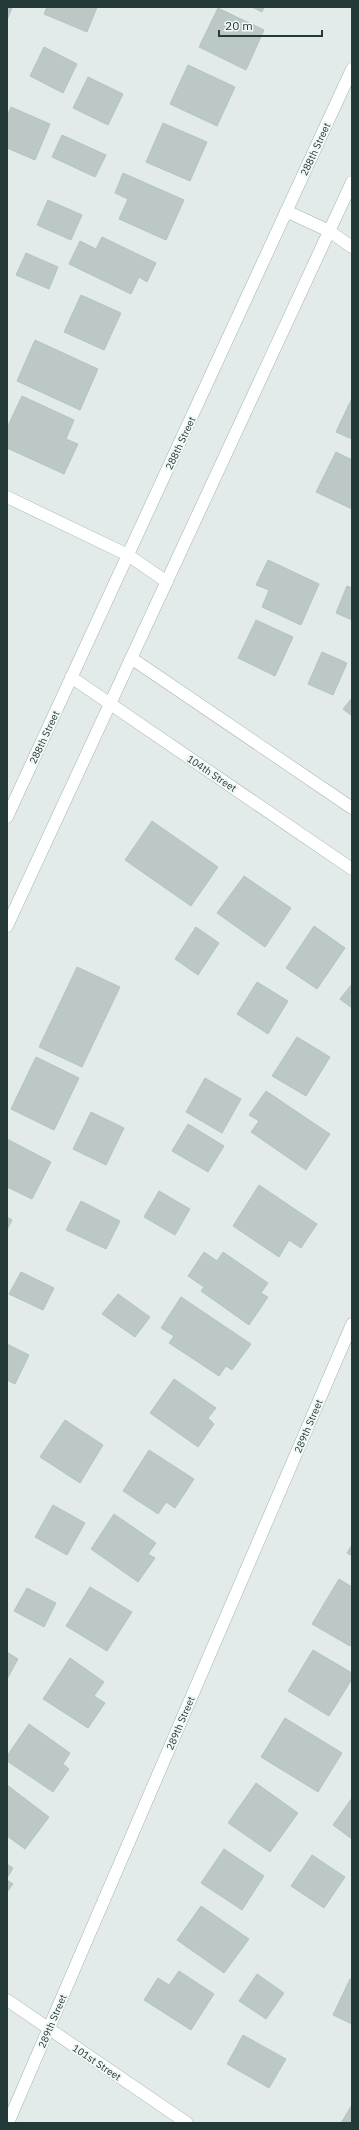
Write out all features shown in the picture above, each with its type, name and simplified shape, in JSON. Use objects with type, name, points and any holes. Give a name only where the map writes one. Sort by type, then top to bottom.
[{"type":"street","name":"288th Street","points":[[7,817],[352,69]]},
{"type":"street","points":[[7,926],[352,182]]},
{"type":"street","points":[[286,211],[329,231],[352,247]]},
{"type":"street","points":[[7,497],[128,555],[167,582]]},
{"type":"street","points":[[131,658],[352,808]]},
{"type":"street","name":"104th Street","points":[[71,677],[352,869]]},
{"type":"street","name":"289th Street","points":[[8,2123],[352,1324]]},
{"type":"street","name":"101st Street","points":[[7,2000],[187,2123]]},
{"type":"building","points":[[7,7],[12,8],[7,20]]},
{"type":"building","points":[[47,7],[97,7],[87,32],[44,14]]},
{"type":"building","points":[[252,7],[264,7],[262,12]]},
{"type":"building","points":[[218,8],[264,30],[246,70],[199,47]]},
{"type":"building","points":[[44,47],[77,64],[63,93],[30,76]]},
{"type":"building","points":[[188,65],[235,87],[217,126],[170,104]]},
{"type":"building","points":[[88,77],[123,94],[108,125],[73,108]]},
{"type":"building","points":[[11,107],[50,124],[35,160],[7,148],[7,116]]},
{"type":"building","points":[[163,123],[207,142],[190,181],[146,162]]},
{"type":"building","points":[[62,135],[106,155],[95,177],[52,157]]},
{"type":"building","points":[[123,173],[184,200],[166,240],[119,219],[128,199],[115,193]]},
{"type":"building","points":[[48,200],[82,215],[71,240],[37,225]]},
{"type":"building","points":[[102,237],[156,263],[147,282],[139,277],[131,294],[69,264],[80,241],[96,249]]},
{"type":"building","points":[[26,253],[58,267],[49,289],[16,275]]},
{"type":"building","points":[[81,295],[121,313],[104,350],[64,332]]},
{"type":"building","points":[[35,340],[98,369],[80,410],[17,381]]},
{"type":"building","points":[[22,396],[74,420],[66,439],[78,444],[64,474],[7,448],[7,428]]},
{"type":"building","points":[[352,398],[352,439],[336,432]]},
{"type":"building","points":[[336,452],[352,460],[352,509],[316,492]]},
{"type":"building","points":[[268,560],[319,584],[301,625],[262,607],[269,590],[256,585]]},
{"type":"building","points":[[347,586],[352,588],[352,620],[336,613]]},
{"type":"building","points":[[256,620],[293,637],[275,676],[238,658]]},
{"type":"building","points":[[322,652],[347,663],[333,695],[308,684]]},
{"type":"building","points":[[352,698],[352,716],[343,709]]},
{"type":"building","points":[[152,821],[218,867],[191,906],[125,860]]},
{"type":"building","points":[[244,876],[291,908],[265,947],[217,913]]},
{"type":"building","points":[[314,926],[345,948],[317,989],[286,968]]},
{"type":"building","points":[[196,927],[219,943],[198,975],[175,959]]},
{"type":"building","points":[[77,967],[120,987],[82,1067],[39,1047]]},
{"type":"building","points":[[257,982],[288,1001],[268,1034],[237,1014]]},
{"type":"building","points":[[352,984],[352,1008],[340,999]]},
{"type":"building","points":[[297,1037],[330,1057],[306,1096],[272,1076]]},
{"type":"building","points":[[36,1057],[79,1078],[54,1130],[11,1109]]},
{"type":"building","points":[[205,1078],[241,1099],[222,1133],[186,1112]]},
{"type":"building","points":[[266,1091],[330,1134],[306,1170],[251,1132],[259,1121],[249,1115]]},
{"type":"building","points":[[91,1112],[124,1128],[106,1165],[73,1149]]},
{"type":"building","points":[[188,1124],[224,1146],[208,1172],[172,1151]]},
{"type":"building","points":[[7,1139],[51,1162],[32,1199],[7,1187]]},
{"type":"building","points":[[259,1185],[317,1224],[301,1248],[289,1240],[279,1257],[233,1226]]},
{"type":"building","points":[[159,1191],[190,1209],[175,1235],[144,1217]]},
{"type":"building","points":[[81,1201],[120,1221],[106,1249],[66,1230]]},
{"type":"building","points":[[7,1217],[12,1220],[7,1230]]},
{"type":"building","points":[[204,1252],[217,1261],[223,1252],[268,1283],[261,1293],[268,1297],[249,1325],[201,1291],[204,1287],[188,1276]]},
{"type":"building","points":[[21,1272],[54,1288],[43,1310],[9,1294]]},
{"type":"building","points":[[118,1294],[150,1317],[135,1337],[102,1314]]},
{"type":"building","points":[[181,1297],[251,1344],[232,1370],[226,1366],[219,1376],[169,1343],[174,1336],[161,1328]]},
{"type":"building","points":[[7,1344],[29,1355],[15,1384],[7,1380]]},
{"type":"building","points":[[174,1379],[216,1408],[208,1418],[214,1424],[198,1447],[150,1413]]},
{"type":"building","points":[[65,1420],[103,1445],[80,1483],[40,1457]]},
{"type":"building","points":[[149,1450],[194,1479],[175,1508],[166,1502],[158,1514],[123,1491]]},
{"type":"building","points":[[53,1505],[85,1523],[67,1555],[35,1537]]},
{"type":"building","points":[[114,1514],[156,1543],[148,1554],[155,1558],[138,1582],[91,1549]]},
{"type":"building","points":[[352,1545],[352,1556],[347,1553]]},
{"type":"building","points":[[339,1579],[352,1587],[352,1643],[350,1646],[312,1624]]},
{"type":"building","points":[[90,1587],[132,1612],[107,1651],[66,1626]]},
{"type":"building","points":[[27,1588],[56,1603],[44,1627],[14,1611]]},
{"type":"building","points":[[313,1650],[352,1673],[352,1679],[329,1716],[288,1691]]},
{"type":"building","points":[[7,1652],[18,1659],[7,1679]]},
{"type":"building","points":[[70,1658],[104,1682],[94,1696],[105,1703],[88,1728],[43,1699]]},
{"type":"building","points":[[285,1718],[342,1753],[318,1792],[261,1757]]},
{"type":"building","points":[[29,1724],[70,1753],[63,1764],[69,1769],[53,1792],[7,1761],[7,1756]]},
{"type":"building","points":[[256,1783],[298,1813],[270,1852],[228,1823]]},
{"type":"building","points":[[7,1785],[49,1817],[25,1849],[7,1836]]},
{"type":"building","points":[[352,1798],[352,1839],[333,1825]]},
{"type":"building","points":[[224,1849],[264,1876],[242,1910],[201,1883]]},
{"type":"building","points":[[312,1855],[345,1877],[324,1908],[291,1886]]},
{"type":"building","points":[[7,1864],[13,1868],[7,1878]]},
{"type":"building","points":[[7,1880],[13,1884],[7,1892]]},
{"type":"building","points":[[201,1906],[249,1939],[224,1973],[177,1940]]},
{"type":"building","points":[[179,1971],[214,1994],[191,2030],[144,2000],[158,1978],[169,1985]]},
{"type":"building","points":[[257,1974],[284,1993],[266,2019],[239,2001]]},
{"type":"building","points":[[350,1979],[352,1980],[352,2024],[333,2015]]},
{"type":"building","points":[[243,2035],[286,2059],[269,2088],[227,2064]]},
{"type":"building","points":[[352,2105],[352,2123],[341,2123]]}]
